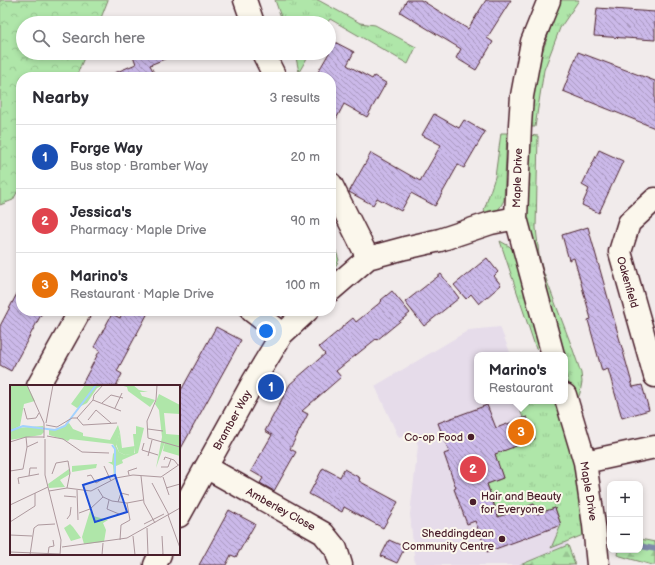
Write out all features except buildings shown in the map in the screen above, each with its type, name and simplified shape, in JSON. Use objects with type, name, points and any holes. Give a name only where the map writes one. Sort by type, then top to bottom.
[{"type":"street","points":[[245,0],[251,16]]},
{"type":"street","name":"Maple Drive","points":[[549,0],[532,42],[522,96],[516,218],[552,352]]},
{"type":"street","points":[[266,60],[272,72]]},
{"type":"street","points":[[336,194],[368,258]]},
{"type":"street","name":"Oakenfield","points":[[655,199],[629,223],[620,252],[655,376]]},
{"type":"street","points":[[336,286],[368,258],[440,240],[491,222],[516,218]]},
{"type":"street","points":[[39,385],[77,316]]},
{"type":"street","points":[[259,316],[282,334]]},
{"type":"street","name":"Bramber Way","points":[[180,514],[253,382],[282,334],[302,316]]},
{"type":"street","name":"Maple Drive","points":[[568,404],[585,462],[598,565]]},
{"type":"street","points":[[585,462],[655,447]]},
{"type":"street","name":"Amberley Close","points":[[206,467],[323,533],[336,549],[341,565]]},
{"type":"street","points":[[155,565],[160,555]]},
{"type":"shaded area","points":[[500,327],[510,352],[474,352],[474,404],[518,404],[523,418],[527,417],[568,545],[520,565],[415,565],[410,514],[418,446],[414,432],[399,438],[375,386],[469,330]]},
{"type":"green space","points":[[0,0],[108,0],[102,16],[16,16],[16,60],[83,60],[78,72],[16,72],[16,194],[13,200],[0,205]]},
{"type":"green space","points":[[275,0],[318,0],[360,23],[375,25],[416,47],[408,64],[336,22],[336,16],[281,16]]},
{"type":"green space","points":[[560,0],[579,0],[560,28],[544,70],[535,127],[527,127],[541,56]]},
{"type":"green space","points":[[296,60],[306,60],[299,72]]},
{"type":"green space","points":[[501,133],[507,133],[504,200],[496,212],[487,215],[484,210],[495,177]]},
{"type":"green space","points":[[528,135],[538,136],[536,228],[539,255],[543,271],[581,373],[582,382],[580,393],[577,401],[575,402],[568,381],[568,352],[559,352],[532,256],[525,200]]},
{"type":"green space","points":[[500,241],[514,251],[538,339],[539,345],[536,349]]},
{"type":"green space","points":[[336,251],[339,260],[336,265]]},
{"type":"green space","points":[[518,404],[558,404],[567,421],[588,533],[551,548],[561,525],[555,508],[537,514],[534,505],[499,517],[487,484],[503,478],[494,454],[535,439],[527,417],[523,418]]},
{"type":"green space","points":[[643,540],[655,542],[655,565],[617,555],[617,553],[643,553]]},
{"type":"green space","points":[[568,545],[575,565],[520,565]]},
{"type":"waterway","points":[[643,547],[655,549]]},
{"type":"place","name":"Forge Way","points":[[271,387]]},
{"type":"place","name":"Marino's","points":[[521,432]]},
{"type":"place","name":"Co-op Food","points":[[471,437]]},
{"type":"place","name":"Jessica's","points":[[473,469]]},
{"type":"place","name":"Hair and Beauty for Everyone","points":[[473,502]]},
{"type":"place","name":"Sheddingdean Community Centre","points":[[502,539]]}]
